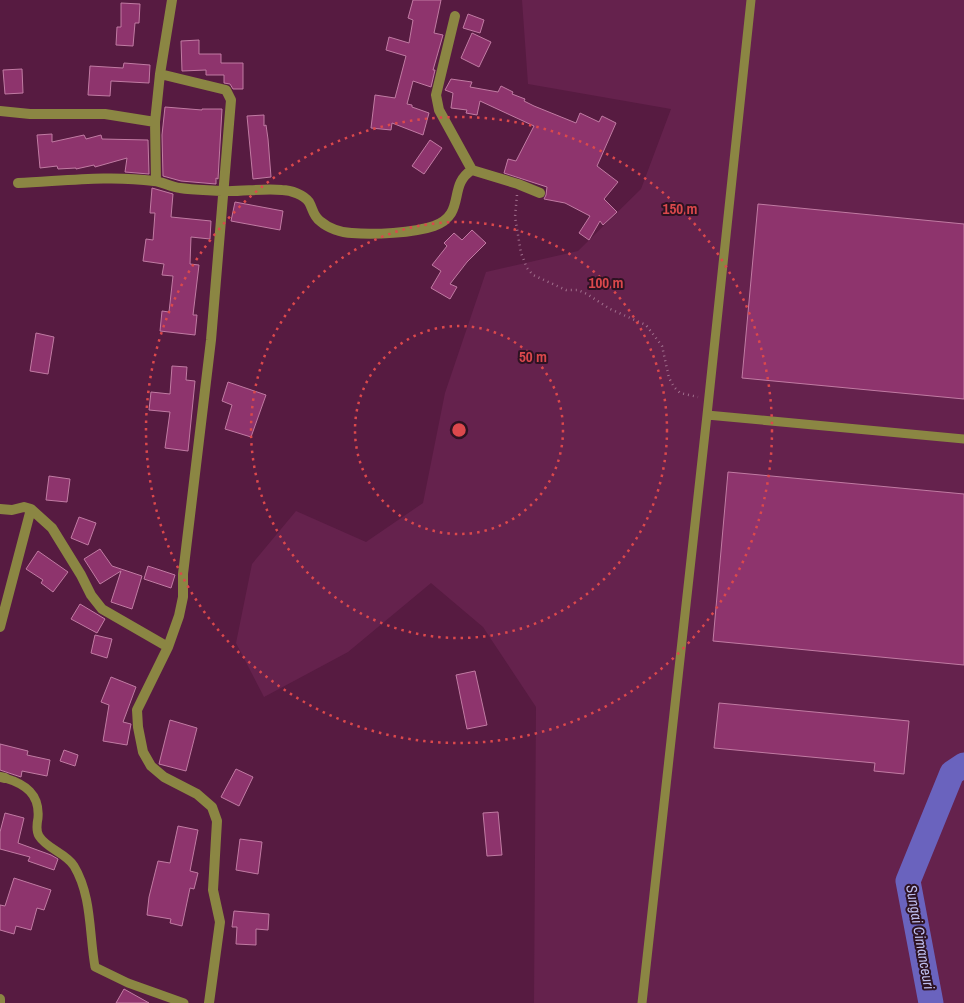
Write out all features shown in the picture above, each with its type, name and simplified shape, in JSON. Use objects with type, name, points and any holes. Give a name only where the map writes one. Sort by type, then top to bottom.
[{"type":"street","points":[[156,181],[155,122],[160,74],[172,0]]},
{"type":"street","points":[[455,16],[436,95],[439,110],[472,170],[540,193]]},
{"type":"street","points":[[160,74],[226,90],[231,100],[225,191],[211,340],[183,574],[183,597],[179,616],[168,647],[138,710],[138,727],[143,752],[151,766],[164,777],[197,794],[212,807],[217,821],[213,890],[220,922],[209,1003]]},
{"type":"street","points":[[0,110],[30,114],[105,114],[155,122]]},
{"type":"street","points":[[18,183],[120,179],[156,181],[179,188],[225,191],[284,190],[297,193],[308,202],[320,222],[350,234],[404,232],[434,226],[451,215],[454,210],[460,182],[466,173],[472,170]]},
{"type":"street","points":[[0,509],[12,510],[24,507],[31,509],[52,528],[81,575],[91,596],[102,609],[168,647]]},
{"type":"street","points":[[0,627],[31,509]]},
{"type":"lane","points":[[642,1003],[751,0]]},
{"type":"lane","points":[[707,415],[964,439]]},
{"type":"lane","points":[[2,778],[16,782],[28,790],[36,799],[39,836],[67,858],[74,866],[85,891],[95,966],[128,983],[184,1003]]},
{"type":"path","points":[[518,184],[515,217],[519,245],[527,268],[533,275],[566,290],[578,290],[610,309],[646,325],[662,346],[669,378],[674,387],[680,393],[709,399]]},
{"type":"shaded area","points":[[522,0],[964,0],[964,1003],[534,1003],[536,707],[483,627],[431,583],[348,652],[264,697],[236,643],[252,564],[296,511],[366,542],[423,503],[445,393],[486,272],[578,251],[641,189],[671,109],[528,84]]},
{"type":"building","points":[[413,0],[441,0],[434,33],[443,35],[433,70],[435,70],[431,87],[413,81],[407,104],[429,113],[423,135],[392,123],[391,130],[371,128],[375,95],[395,98],[406,56],[386,50],[389,37],[409,43],[413,20],[408,18]]},
{"type":"building","points":[[121,3],[140,4],[139,23],[135,23],[133,46],[116,45],[117,27],[121,27]]},
{"type":"building","points":[[468,14],[484,20],[480,33],[463,28]]},
{"type":"building","points":[[472,33],[491,42],[479,67],[461,58]]},
{"type":"building","points":[[199,40],[199,54],[221,54],[221,63],[243,63],[243,89],[233,89],[230,84],[224,83],[224,75],[206,75],[206,70],[182,71],[181,41]]},
{"type":"building","points":[[124,63],[150,65],[149,83],[111,81],[110,96],[88,95],[90,66],[123,68]]},
{"type":"building","points":[[22,69],[23,93],[5,94],[3,70]]},
{"type":"building","points":[[451,79],[472,82],[470,87],[498,92],[501,86],[534,106],[576,123],[580,113],[599,122],[602,116],[616,123],[597,166],[618,182],[604,199],[617,212],[603,225],[600,221],[589,240],[579,233],[590,216],[565,203],[544,199],[547,187],[504,173],[508,159],[516,161],[534,126],[480,101],[477,115],[466,113],[467,110],[451,108],[453,93],[445,90]]},
{"type":"building","points":[[165,107],[202,110],[222,109],[218,179],[216,178],[216,184],[181,181],[163,176],[162,135]]},
{"type":"building","points":[[264,115],[271,177],[253,179],[247,116]]},
{"type":"building","points":[[52,134],[52,142],[84,135],[86,139],[101,135],[102,139],[148,140],[149,174],[125,172],[127,158],[95,167],[94,165],[76,169],[58,169],[57,166],[40,168],[37,135]]},
{"type":"building","points":[[430,140],[442,148],[424,174],[412,166]]},
{"type":"building","points":[[152,188],[173,194],[171,217],[211,221],[210,239],[191,237],[190,264],[199,265],[193,315],[197,315],[195,335],[160,331],[162,311],[169,312],[173,276],[162,275],[164,264],[143,261],[146,239],[153,240],[155,213],[150,213]]},
{"type":"building","points":[[235,202],[283,211],[280,230],[231,221]]},
{"type":"building","points":[[758,204],[964,224],[964,399],[742,378]]},
{"type":"building","points":[[472,230],[486,243],[467,262],[450,284],[457,287],[450,299],[431,288],[441,271],[432,265],[447,246],[444,243],[454,233],[462,240]]},
{"type":"building","points":[[36,333],[54,337],[48,374],[30,371]]},
{"type":"building","points":[[172,366],[187,367],[186,380],[195,381],[188,451],[165,448],[170,412],[149,410],[151,392],[170,394]]},
{"type":"building","points":[[228,382],[266,395],[251,437],[225,429],[232,405],[222,401]]},
{"type":"building","points":[[728,472],[964,494],[964,665],[713,641]]},
{"type":"building","points":[[49,476],[70,479],[67,502],[46,500]]},
{"type":"building","points":[[79,517],[96,523],[88,545],[71,538]]},
{"type":"building","points":[[100,549],[112,566],[142,576],[132,609],[111,602],[121,571],[100,584],[84,559]]},
{"type":"building","points":[[38,551],[68,572],[53,592],[41,583],[43,580],[26,569]]},
{"type":"building","points":[[148,566],[175,575],[171,588],[144,579]]},
{"type":"building","points":[[80,604],[105,619],[97,633],[71,619]]},
{"type":"building","points":[[95,635],[112,639],[107,658],[91,653]]},
{"type":"building","points":[[475,671],[487,725],[467,729],[456,675]]},
{"type":"building","points":[[111,677],[136,687],[123,722],[131,724],[127,745],[103,741],[109,705],[101,702]]},
{"type":"building","points":[[719,703],[909,721],[904,774],[874,771],[875,763],[714,748]]},
{"type":"building","points":[[170,720],[197,728],[186,771],[159,764]]},
{"type":"building","points":[[0,744],[28,751],[27,755],[50,760],[47,776],[22,771],[21,777],[0,770]]},
{"type":"building","points":[[64,750],[78,755],[75,766],[60,761]]},
{"type":"building","points":[[236,769],[253,777],[239,806],[221,797]]},
{"type":"building","points":[[498,812],[502,855],[487,856],[483,813]]},
{"type":"building","points":[[5,813],[24,818],[18,843],[58,859],[54,870],[28,861],[30,857],[0,849],[0,832]]},
{"type":"building","points":[[178,826],[198,830],[190,871],[198,873],[194,889],[190,888],[182,926],[170,923],[171,919],[147,915],[149,897],[158,861],[170,863]]},
{"type":"building","points":[[240,839],[262,842],[258,874],[236,870]]},
{"type":"building","points":[[14,878],[51,890],[44,910],[37,908],[31,930],[16,926],[14,934],[0,930],[0,905],[5,906]]},
{"type":"building","points":[[234,911],[269,914],[268,930],[256,929],[256,945],[236,944],[237,927],[232,927]]},
{"type":"building","points":[[124,989],[149,1003],[116,1003]]},
{"type":"waterway","name":"Sungai Cimanceuri","points":[[931,1003],[908,881],[952,773],[964,765]]}]
